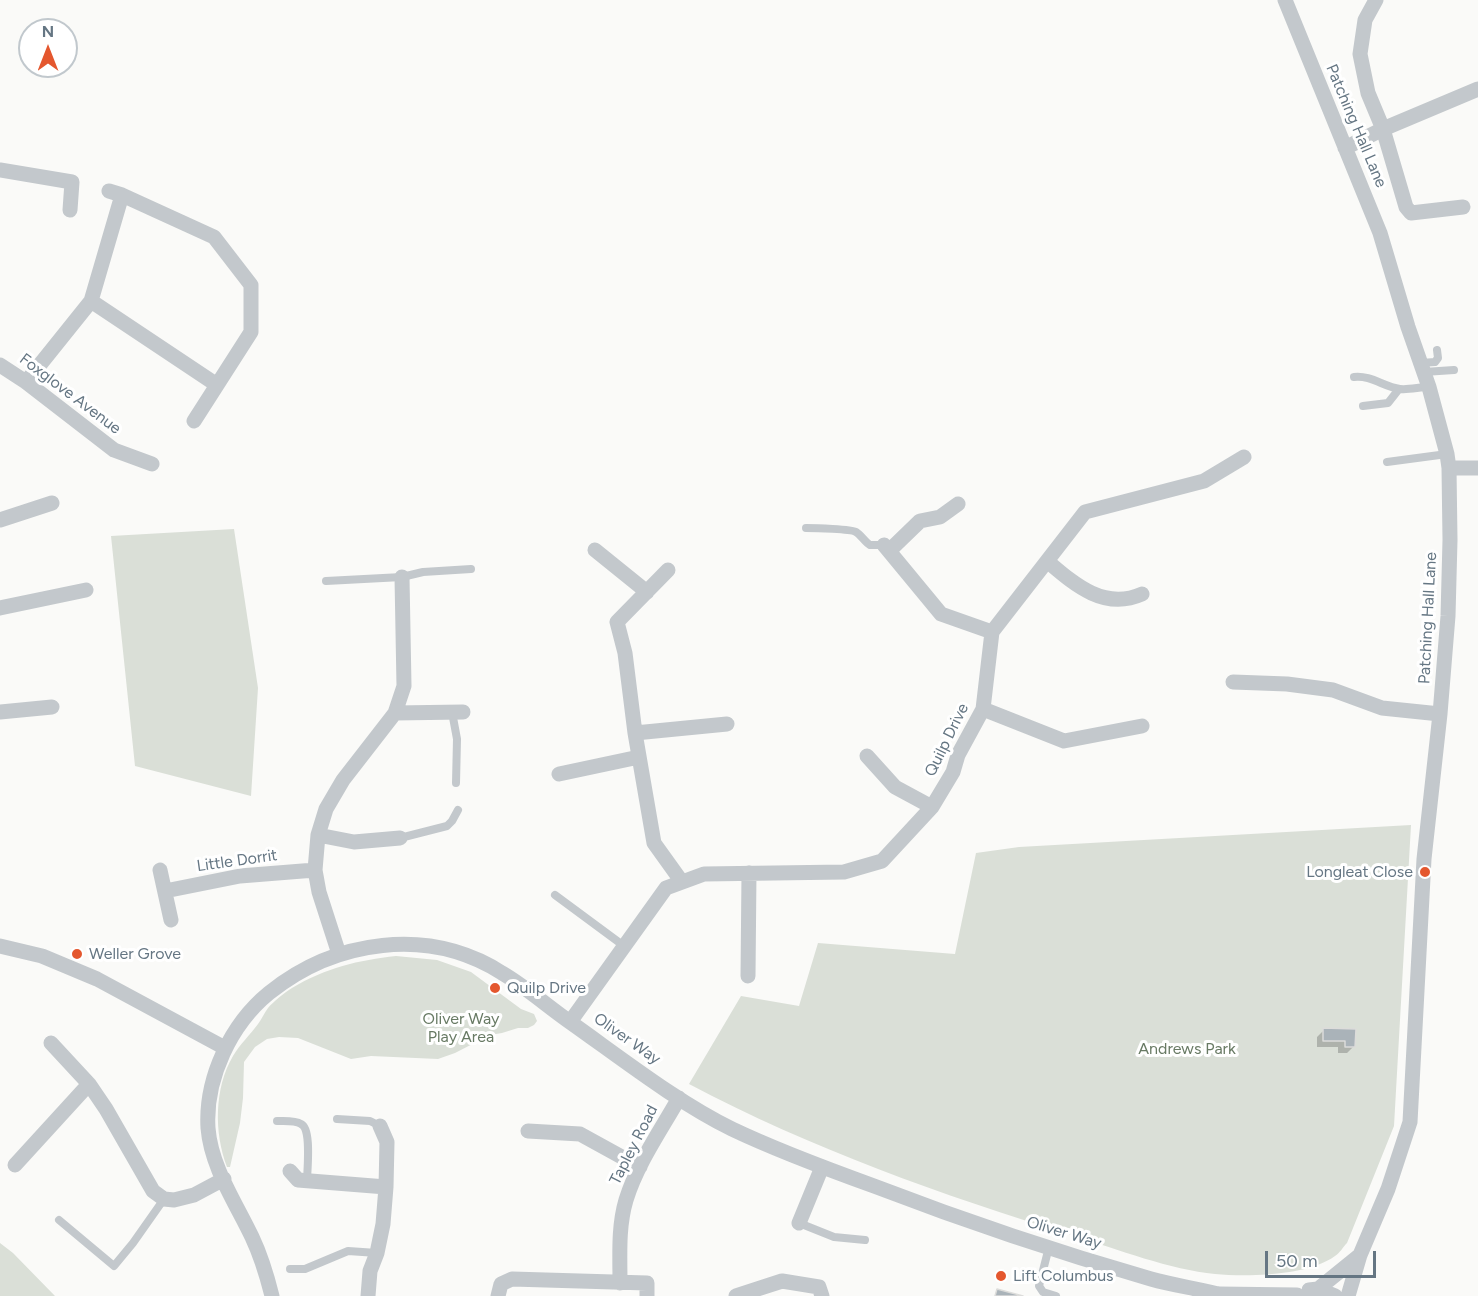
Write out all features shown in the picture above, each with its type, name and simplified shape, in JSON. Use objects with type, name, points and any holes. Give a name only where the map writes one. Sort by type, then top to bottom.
[{"type":"street","name":"Patching Hall Lane","points":[[1285,0],[1380,233],[1408,327],[1425,374],[1448,461],[1450,540],[1448,616],[1424,859],[1410,1122],[1388,1190],[1360,1256],[1348,1296]]},
{"type":"street","points":[[1376,0],[1365,20],[1360,54],[1368,93],[1383,129],[1406,207],[1411,213],[1463,207]]},
{"type":"street","points":[[1346,148],[1383,129],[1478,89]]},
{"type":"street","points":[[0,170],[72,182],[70,210]]},
{"type":"street","points":[[26,382],[91,302],[116,193],[214,237],[250,285],[251,332],[194,421]]},
{"type":"street","points":[[91,302],[217,385]]},
{"type":"street","name":"Foxglove Avenue","points":[[0,366],[26,382],[114,450],[152,464]]},
{"type":"street","points":[[958,504],[940,517],[920,521],[886,548],[941,614],[992,632],[1085,512],[1204,481],[1244,456]]},
{"type":"street","points":[[1448,461],[1478,468]]},
{"type":"street","points":[[0,520],[52,502]]},
{"type":"street","points":[[595,550],[647,592]]},
{"type":"street","points":[[1047,561],[1086,591],[1101,598],[1117,600],[1134,598],[1142,594]]},
{"type":"street","points":[[668,570],[617,622],[625,653],[635,733],[654,843],[682,882]]},
{"type":"street","points":[[339,954],[319,892],[315,870],[318,835],[326,809],[343,780],[395,713],[404,686],[402,577]]},
{"type":"street","points":[[0,608],[86,590]]},
{"type":"street","name":"Quilp Drive","points":[[570,1022],[666,888],[704,874],[843,872],[882,861],[932,807],[953,772],[958,755],[983,709],[992,632]]},
{"type":"street","points":[[1233,682],[1287,684],[1333,690],[1382,708],[1440,714]]},
{"type":"street","points":[[0,712],[52,707]]},
{"type":"street","points":[[983,709],[1064,741],[1142,726]]},
{"type":"street","points":[[395,713],[458,712]]},
{"type":"street","points":[[635,733],[727,724]]},
{"type":"street","points":[[867,756],[895,787],[932,807]]},
{"type":"street","points":[[559,774],[639,757]]},
{"type":"street","points":[[318,835],[354,842],[400,838]]},
{"type":"street","points":[[160,870],[171,920]]},
{"type":"street","name":"Little Dorrit","points":[[165,891],[240,876],[315,870]]},
{"type":"street","points":[[748,976],[749,873]]},
{"type":"street","name":"Oliver Way","points":[[272,1296],[266,1271],[254,1241],[213,1154],[208,1128],[209,1100],[214,1074],[225,1048],[261,1000],[283,982],[339,954],[369,946],[403,943],[435,946],[466,955],[501,971],[680,1098],[731,1129],[822,1167],[983,1227],[1154,1280],[1222,1295],[1296,1295]]},
{"type":"street","points":[[0,946],[42,956],[97,979],[225,1048]]},
{"type":"street","points":[[51,1042],[89,1084],[106,1108],[153,1191],[164,1199],[184,1199],[224,1179]]},
{"type":"street","points":[[15,1165],[89,1084]]},
{"type":"street","name":"Tapley Road","points":[[620,1282],[620,1230],[626,1200],[640,1167],[680,1098]]},
{"type":"street","points":[[368,1296],[370,1271],[378,1253],[383,1224],[386,1187],[387,1142],[380,1126]]},
{"type":"street","points":[[528,1131],[580,1134],[640,1167]]},
{"type":"street","points":[[799,1223],[822,1167]]},
{"type":"street","points":[[290,1171],[298,1180],[307,1182],[386,1187]]},
{"type":"street","name":"Patching Hall Lane","points":[[1296,1295],[1318,1289],[1360,1256]]},
{"type":"street","points":[[498,1296],[501,1284],[512,1279],[647,1283],[646,1296]]},
{"type":"street","points":[[736,1296],[782,1281],[819,1287],[822,1296]]},
{"type":"street","points":[[1318,1289],[1335,1296]]},
{"type":"lane","points":[[1363,406],[1388,403],[1399,389],[1425,374],[1438,358],[1437,350]]},
{"type":"lane","points":[[1425,374],[1454,370]]},
{"type":"lane","points":[[1354,377],[1373,379],[1399,389]]},
{"type":"lane","points":[[1388,462],[1448,461]]},
{"type":"lane","points":[[806,528],[855,531],[870,545],[886,548]]},
{"type":"lane","points":[[326,581],[402,577],[423,572],[471,569]]},
{"type":"lane","points":[[456,783],[458,712]]},
{"type":"lane","points":[[400,838],[447,826],[453,821],[458,810]]},
{"type":"lane","points":[[555,895],[624,946]]},
{"type":"lane","points":[[337,1119],[370,1121],[380,1126]]},
{"type":"lane","points":[[276,1120],[296,1122],[303,1124],[306,1128],[308,1138],[307,1182]]},
{"type":"lane","points":[[59,1220],[114,1266],[164,1199]]},
{"type":"lane","points":[[799,1223],[834,1237],[865,1240]]},
{"type":"lane","points":[[1049,1247],[1039,1286],[1043,1292],[1056,1296]]},
{"type":"lane","points":[[290,1269],[305,1269],[348,1251],[378,1253]]},
{"type":"green space","points":[[234,529],[258,688],[251,796],[135,766],[111,536]]},
{"type":"green space","name":"Andrews Park","points":[[1411,825],[1394,1126],[1347,1243],[1337,1255],[1323,1263],[1277,1274],[1243,1275],[1198,1272],[1162,1264],[975,1204],[878,1169],[735,1108],[689,1084],[741,996],[799,1006],[818,943],[955,954],[976,853],[1019,847]]},
{"type":"green space","name":"Oliver Way Play Area","points":[[396,956],[437,960],[471,972],[521,1009],[534,1014],[537,1021],[528,1028],[518,1028],[490,1035],[438,1059],[371,1056],[351,1059],[298,1038],[267,1039],[255,1047],[244,1062],[240,1123],[230,1167],[227,1167],[218,1125],[222,1082],[233,1056],[268,1008],[289,990],[317,975],[356,963]]},
{"type":"green space","points":[[0,1243],[13,1253],[55,1296],[0,1296]]},
{"type":"building","points":[[1323,1028],[1356,1029],[1355,1047],[1345,1047],[1345,1041],[1323,1041]]},
{"type":"building","points":[[997,1289],[1023,1296],[995,1296]]},
{"type":"place","name":"Longleat Close","points":[[1425,872]]},
{"type":"place","name":"Weller Grove","points":[[77,954]]},
{"type":"place","name":"Quilp Drive","points":[[495,988]]},
{"type":"place","name":"Lift Columbus","points":[[1001,1276]]}]
